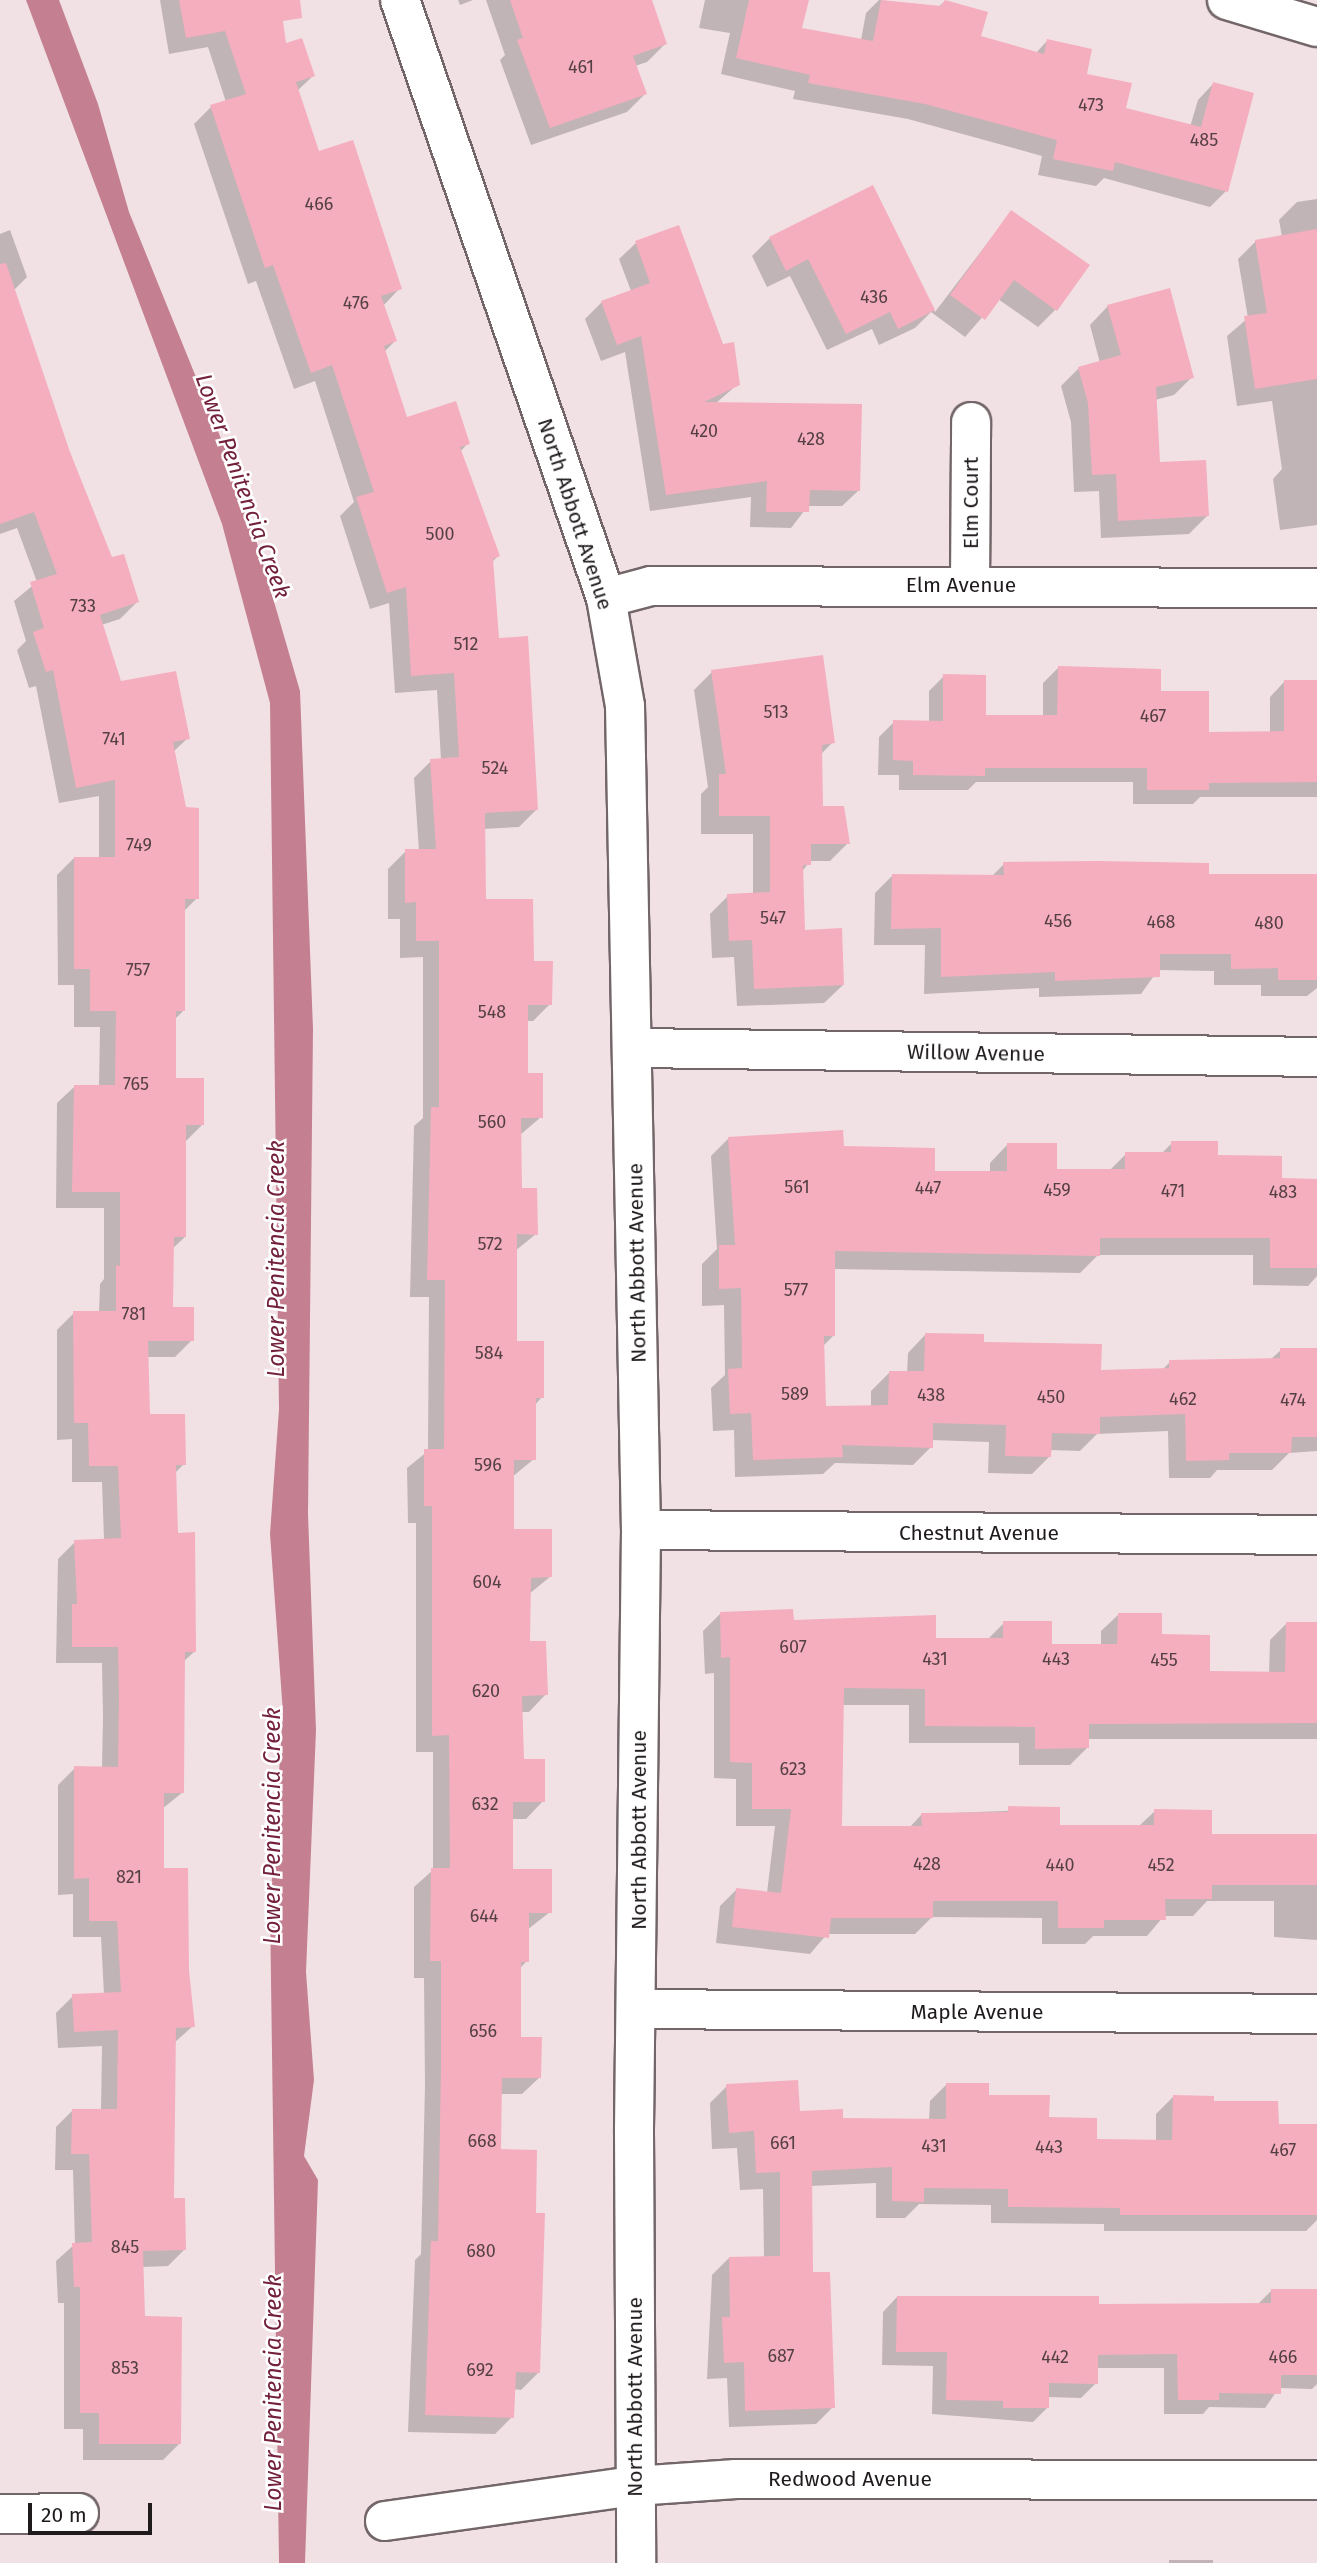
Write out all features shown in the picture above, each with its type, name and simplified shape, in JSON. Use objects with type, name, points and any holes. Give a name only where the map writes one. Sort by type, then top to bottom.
[{"type":"street","name":"North Abbott Avenue","points":[[400,0],[606,598],[625,706],[634,1048],[640,1530],[636,2563]]},
{"type":"street","points":[[1227,0],[1317,27]]},
{"type":"street","name":"Elm Court","points":[[970,585],[971,422]]},
{"type":"street","name":"Elm Avenue","points":[[606,598],[651,586],[1317,587]]},
{"type":"street","name":"Willow Avenue","points":[[634,1048],[1317,1057]]},
{"type":"street","name":"Chestnut Avenue","points":[[640,1530],[1317,1535]]},
{"type":"street","name":"Maple Avenue","points":[[637,2009],[1317,2014]]},
{"type":"street","name":"Redwood Avenue","points":[[385,2521],[635,2486],[736,2479],[1317,2480]]},
{"type":"street","points":[[0,2514],[79,2514]]},
{"type":"shaded area","points":[[26,0],[59,0],[98,104],[129,212],[241,488],[300,691],[313,1029],[308,1514],[316,1730],[306,1972],[314,2080],[304,2156],[318,2180],[305,2563],[279,2563],[270,1907],[283,1713],[270,1534],[279,1409],[270,703],[222,524]]},
{"type":"building","points":[[179,0],[300,0],[302,18],[283,21],[286,43],[302,38],[315,76],[296,82],[319,151],[353,140],[402,289],[381,296],[397,341],[384,346],[407,417],[456,401],[470,444],[460,447],[500,556],[493,559],[499,638],[528,636],[538,810],[485,813],[486,899],[533,899],[534,961],[553,961],[552,1005],[528,1005],[528,1073],[543,1073],[543,1118],[521,1118],[522,1188],[537,1188],[538,1235],[517,1234],[517,1341],[544,1341],[544,1398],[536,1398],[536,1460],[514,1460],[514,1529],[552,1529],[552,1577],[531,1578],[530,1641],[546,1641],[548,1695],[522,1696],[524,1759],[545,1759],[545,1802],[513,1802],[513,1869],[552,1869],[552,1913],[529,1913],[529,1962],[521,1962],[521,2037],[542,2037],[541,2078],[502,2078],[501,2149],[537,2150],[536,2213],[545,2213],[540,2373],[516,2372],[514,2418],[425,2415],[431,2241],[438,2241],[441,2067],[441,1961],[430,1961],[431,1868],[450,1868],[449,1735],[432,1736],[432,1506],[424,1506],[424,1449],[444,1449],[445,1280],[427,1280],[431,1107],[439,1107],[439,941],[416,941],[416,902],[405,903],[405,849],[436,849],[430,759],[459,757],[454,673],[411,676],[406,587],[387,593],[356,497],[374,492],[332,365],[311,373],[273,265],[265,268],[210,105],[246,94],[225,31],[186,38]]},
{"type":"building","points":[[510,0],[652,0],[667,44],[633,56],[647,94],[550,128],[517,40],[523,38]]},
{"type":"building","points":[[749,0],[809,0],[802,28],[873,41],[881,0],[941,6],[945,0],[988,12],[981,36],[1044,54],[1047,39],[1092,49],[1087,74],[1132,83],[1126,108],[1201,127],[1213,82],[1254,93],[1228,192],[1115,162],[1113,171],[1053,159],[1057,140],[925,104],[808,83],[810,75],[736,58]]},
{"type":"building","points":[[873,185],[935,310],[898,329],[890,312],[846,334],[808,259],[786,271],[769,237]]},
{"type":"building","points":[[1011,210],[1090,265],[1057,311],[1014,280],[985,320],[950,295]]},
{"type":"building","points":[[679,225],[723,344],[734,342],[740,385],[704,402],[862,404],[860,491],[810,490],[809,512],[766,512],[767,481],[666,495],[641,336],[617,345],[601,301],[650,283],[635,241]]},
{"type":"building","points":[[1317,229],[1317,379],[1255,389],[1244,316],[1267,313],[1255,240]]},
{"type":"building","points":[[6,263],[70,452],[112,557],[124,554],[139,602],[100,615],[121,681],[176,671],[190,739],[173,742],[186,807],[199,808],[199,899],[185,899],[185,1011],[176,1011],[176,1078],[204,1078],[204,1125],[186,1125],[186,1237],[174,1237],[173,1307],[194,1307],[194,1341],[148,1341],[150,1414],[185,1414],[186,1465],[176,1465],[178,1533],[195,1532],[196,1652],[185,1652],[184,1793],[164,1793],[164,1868],[188,1868],[189,1971],[195,2027],[176,2028],[174,2198],[185,2198],[186,2250],[143,2251],[145,2316],[182,2317],[181,2444],[99,2444],[99,2413],[80,2413],[80,2287],[74,2287],[72,2243],[92,2242],[89,2154],[71,2154],[72,2109],[117,2109],[118,2030],[74,2032],[72,1994],[121,1992],[117,1921],[89,1921],[89,1878],[74,1879],[74,1766],[118,1767],[119,1699],[118,1647],[72,1647],[72,1604],[77,1604],[74,1540],[121,1538],[118,1466],[89,1466],[88,1423],[74,1423],[73,1311],[116,1311],[116,1265],[120,1266],[120,1192],[72,1192],[74,1085],[115,1085],[116,1011],[90,1011],[90,969],[74,969],[74,857],[115,857],[115,780],[76,788],[53,670],[46,672],[33,632],[44,628],[30,582],[57,574],[34,512],[0,524],[0,264]]},
{"type":"building","points":[[1170,288],[1194,378],[1156,387],[1160,462],[1206,460],[1209,516],[1118,521],[1116,474],[1092,475],[1088,403],[1078,367],[1121,355],[1107,305]]},
{"type":"building","points":[[823,655],[835,743],[822,745],[823,806],[844,806],[850,844],[811,844],[811,865],[803,865],[805,930],[842,928],[844,985],[754,989],[752,940],[729,941],[727,894],[770,892],[770,816],[719,816],[719,774],[726,774],[711,670]]},
{"type":"building","points":[[1058,666],[1161,669],[1161,691],[1209,691],[1209,732],[1284,731],[1284,680],[1317,680],[1317,782],[1209,783],[1209,790],[1147,790],[1147,768],[985,768],[985,776],[913,775],[913,761],[893,760],[893,720],[943,721],[943,674],[986,675],[986,715],[1057,715]]},
{"type":"building","points":[[1003,862],[1209,863],[1209,874],[1317,874],[1317,980],[1278,980],[1278,968],[1231,969],[1231,954],[1160,954],[1160,977],[1055,981],[1055,972],[941,977],[941,928],[891,929],[892,874],[1004,875]]},
{"type":"building","points":[[843,1130],[844,1146],[935,1148],[935,1171],[1007,1171],[1007,1143],[1057,1143],[1057,1169],[1125,1169],[1125,1152],[1171,1152],[1171,1141],[1218,1141],[1218,1155],[1282,1156],[1282,1178],[1317,1179],[1317,1268],[1270,1268],[1270,1238],[1100,1238],[1100,1256],[835,1251],[835,1336],[824,1336],[826,1406],[888,1405],[889,1371],[924,1371],[925,1333],[984,1334],[984,1342],[1102,1344],[1101,1370],[1169,1368],[1169,1360],[1280,1358],[1280,1348],[1317,1348],[1317,1437],[1292,1437],[1291,1453],[1229,1453],[1229,1460],[1186,1461],[1185,1414],[1100,1417],[1100,1434],[1052,1433],[1051,1457],[1005,1456],[1006,1425],[933,1423],[933,1448],[842,1445],[843,1457],[753,1460],[751,1413],[730,1414],[728,1369],[742,1368],[741,1288],[719,1289],[719,1245],[735,1245],[728,1137]]},
{"type":"building","points":[[793,1609],[794,1620],[936,1615],[936,1638],[1003,1638],[1003,1621],[1052,1621],[1052,1644],[1117,1644],[1118,1613],[1162,1613],[1162,1634],[1210,1635],[1210,1671],[1285,1672],[1286,1622],[1317,1622],[1317,1723],[1089,1724],[1089,1748],[1035,1749],[1035,1727],[925,1726],[925,1689],[844,1688],[842,1826],[922,1826],[921,1813],[1008,1812],[1008,1806],[1060,1807],[1060,1825],[1154,1825],[1154,1809],[1212,1810],[1212,1834],[1317,1834],[1317,1885],[1212,1885],[1212,1899],[1165,1899],[1166,1920],[1104,1920],[1104,1928],[1058,1928],[1058,1901],[933,1901],[933,1918],[831,1918],[829,1938],[732,1927],[736,1888],[781,1893],[791,1809],[752,1809],[752,1763],[730,1762],[730,1657],[721,1658],[720,1612]]},
{"type":"building","points":[[798,2080],[800,2111],[843,2109],[843,2118],[946,2119],[946,2083],[989,2083],[989,2095],[1050,2095],[1049,2117],[1097,2118],[1097,2139],[1172,2140],[1173,2095],[1214,2096],[1214,2101],[1278,2101],[1279,2124],[1317,2124],[1317,2215],[1120,2215],[1120,2208],[1008,2207],[1008,2189],[924,2188],[924,2202],[892,2201],[892,2167],[812,2171],[813,2272],[830,2272],[835,2408],[745,2411],[744,2362],[724,2363],[722,2317],[730,2317],[729,2257],[780,2256],[780,2172],[756,2173],[754,2131],[729,2133],[726,2084]]},
{"type":"building","points":[[1271,2289],[1317,2289],[1317,2375],[1281,2375],[1281,2394],[1219,2393],[1219,2400],[1178,2400],[1177,2354],[1098,2355],[1098,2384],[1049,2383],[1049,2408],[1003,2408],[1003,2401],[946,2400],[947,2352],[896,2352],[897,2296],[1099,2296],[1099,2304],[1271,2303]]},
{"type":"water label","name":"Lower Penitencia Creek","points":[[243,486]]},
{"type":"water label","name":"Lower Penitencia Creek","points":[[276,1259]]},
{"type":"water label","name":"Lower Penitencia Creek","points":[[272,1826]]},
{"type":"water label","name":"Lower Penitencia Creek","points":[[273,2393]]}]
